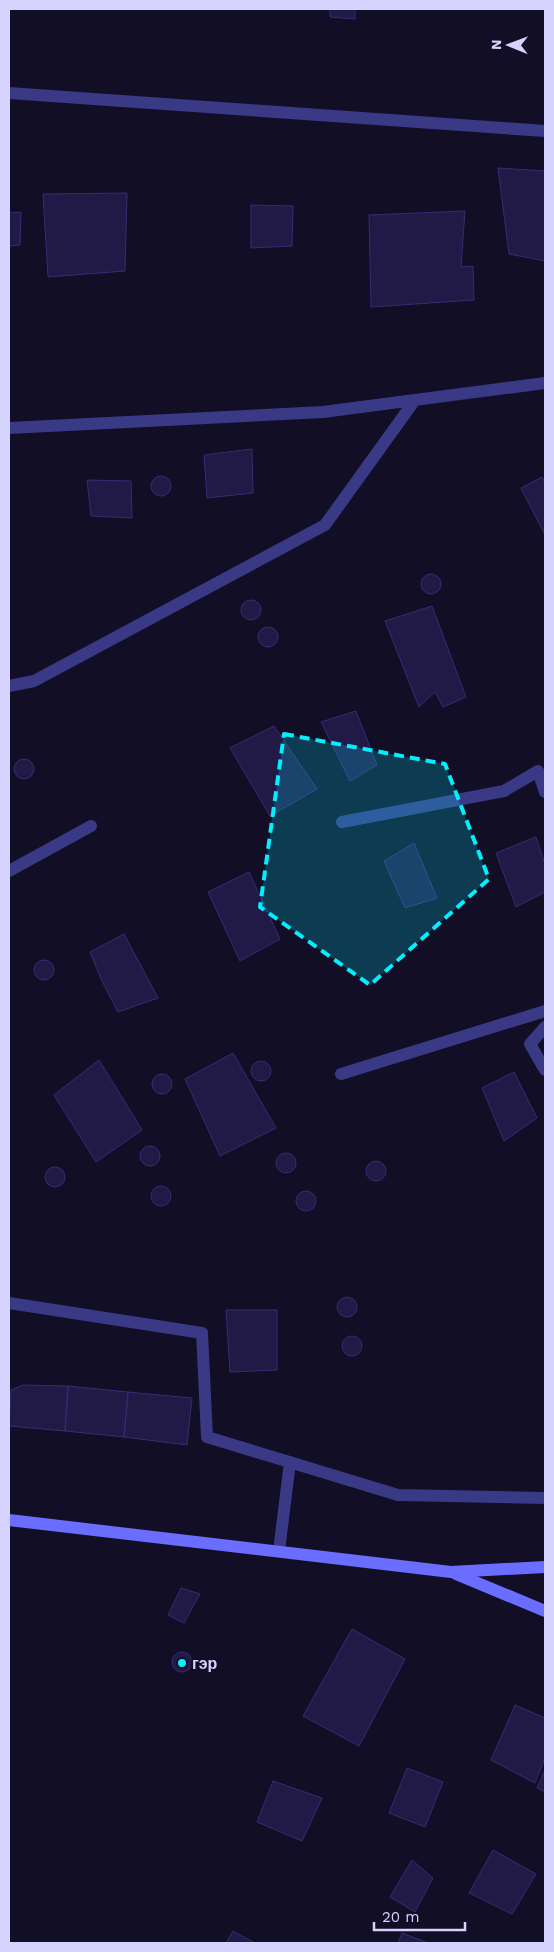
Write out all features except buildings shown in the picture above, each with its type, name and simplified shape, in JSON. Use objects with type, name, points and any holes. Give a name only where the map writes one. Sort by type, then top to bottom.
[{"type":"street","points":[[9,93],[545,131]]},
{"type":"street","points":[[9,428],[323,412],[545,383]]},
{"type":"street","points":[[9,686],[34,681],[325,524],[415,400]]},
{"type":"street","points":[[342,822],[504,791],[538,771],[545,792]]},
{"type":"street","points":[[9,871],[91,826]]},
{"type":"street","points":[[342,1074],[545,1011]]},
{"type":"street","points":[[545,1027],[530,1044],[545,1070]]},
{"type":"street","points":[[9,1303],[202,1333],[207,1437],[398,1494],[545,1498]]},
{"type":"street","points":[[279,1551],[290,1462]]},
{"type":"street","points":[[9,1520],[451,1572],[545,1567]]},
{"type":"street","points":[[451,1572],[545,1611]]},
{"type":"highlighted area","points":[[284,734],[445,764],[489,879],[370,985],[260,907]]},
{"type":"place","name":"гэр","points":[[182,1663]]}]
